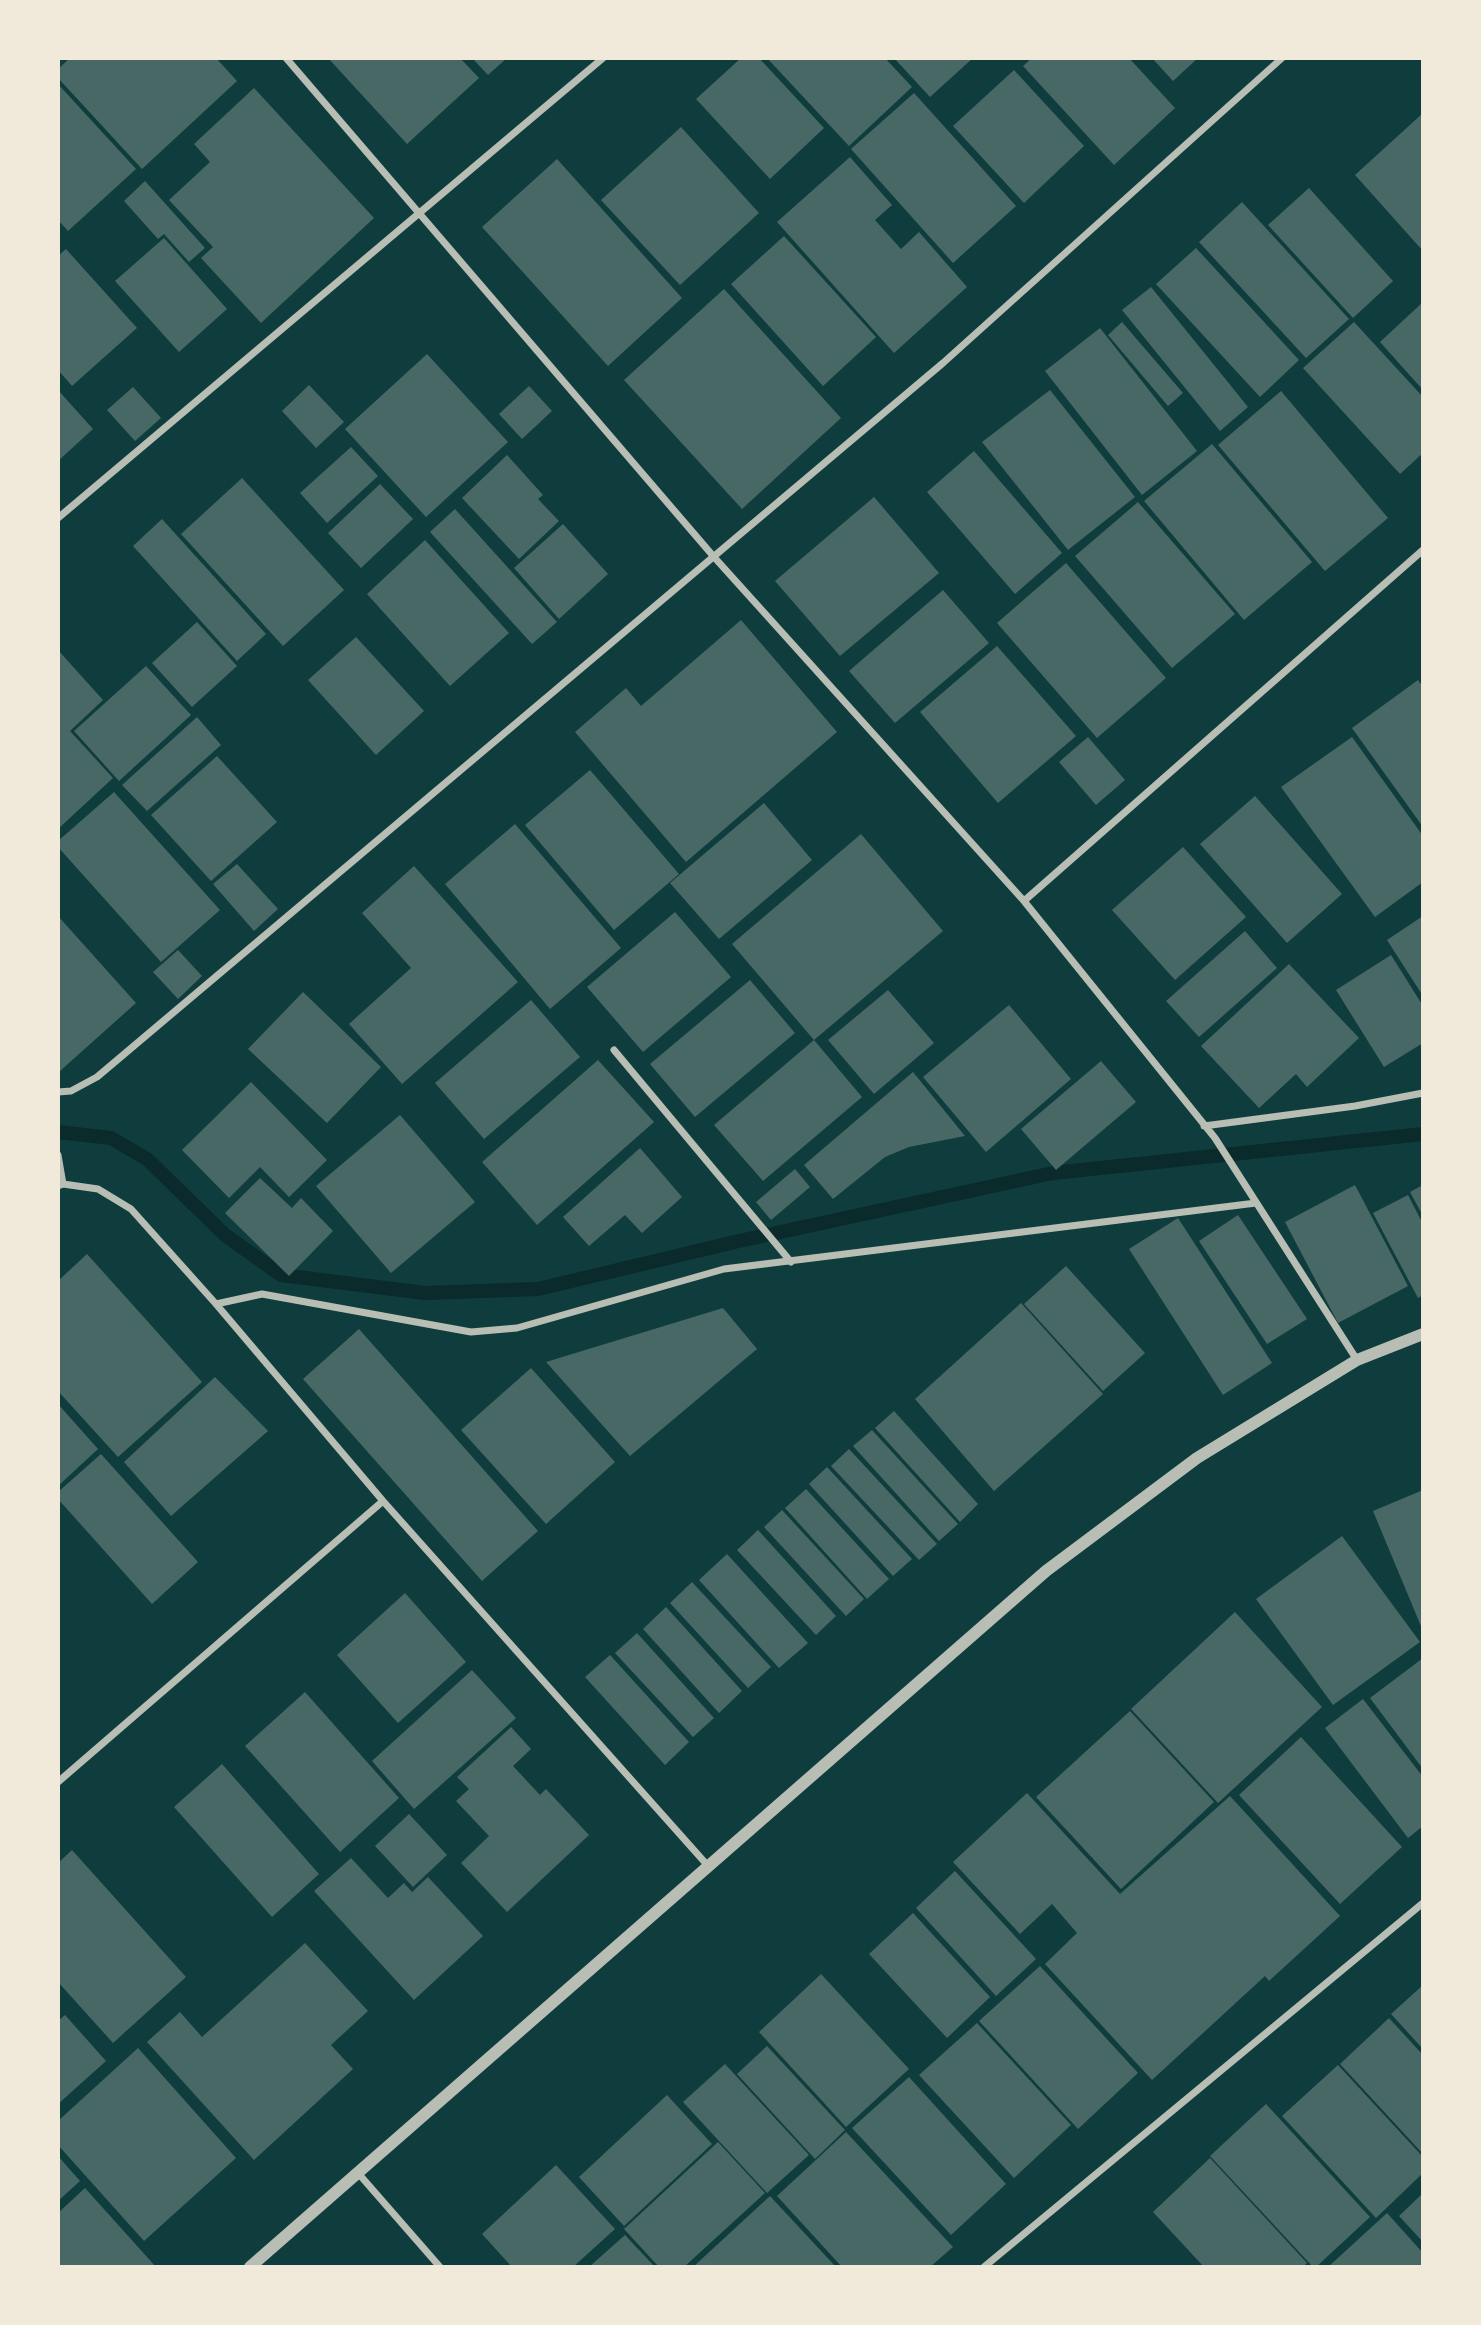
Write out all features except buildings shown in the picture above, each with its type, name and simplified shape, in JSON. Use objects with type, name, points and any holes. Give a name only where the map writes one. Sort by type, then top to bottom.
[{"type":"street","points":[[286,58],[714,557],[1024,901],[1214,1138],[1357,1360]]},
{"type":"street","points":[[58,518],[603,58]]},
{"type":"street","points":[[58,1092],[71,1091],[97,1077],[714,557],[943,363],[1282,58]]},
{"type":"street","points":[[1024,901],[1423,550]]},
{"type":"street","points":[[614,1050],[790,1262]]},
{"type":"street","points":[[1204,1126],[1355,1106],[1423,1093]]},
{"type":"street","points":[[58,1156],[60,1185],[98,1189],[131,1209],[216,1304],[383,1501],[709,1867]]},
{"type":"street","points":[[216,1304],[261,1294],[471,1332],[517,1328],[724,1269],[1256,1203]]},
{"type":"street","points":[[250,2267],[1046,1571],[1198,1458],[1357,1360],[1423,1334]]},
{"type":"street","points":[[58,1782],[383,1501]]},
{"type":"street","points":[[984,2267],[1423,1903]]},
{"type":"street","points":[[358,2174],[440,2267]]},
{"type":"waterway","points":[[58,1132],[111,1138],[147,1159],[225,1235],[281,1275],[425,1293],[538,1289],[739,1241],[1053,1173],[1423,1134]]}]
